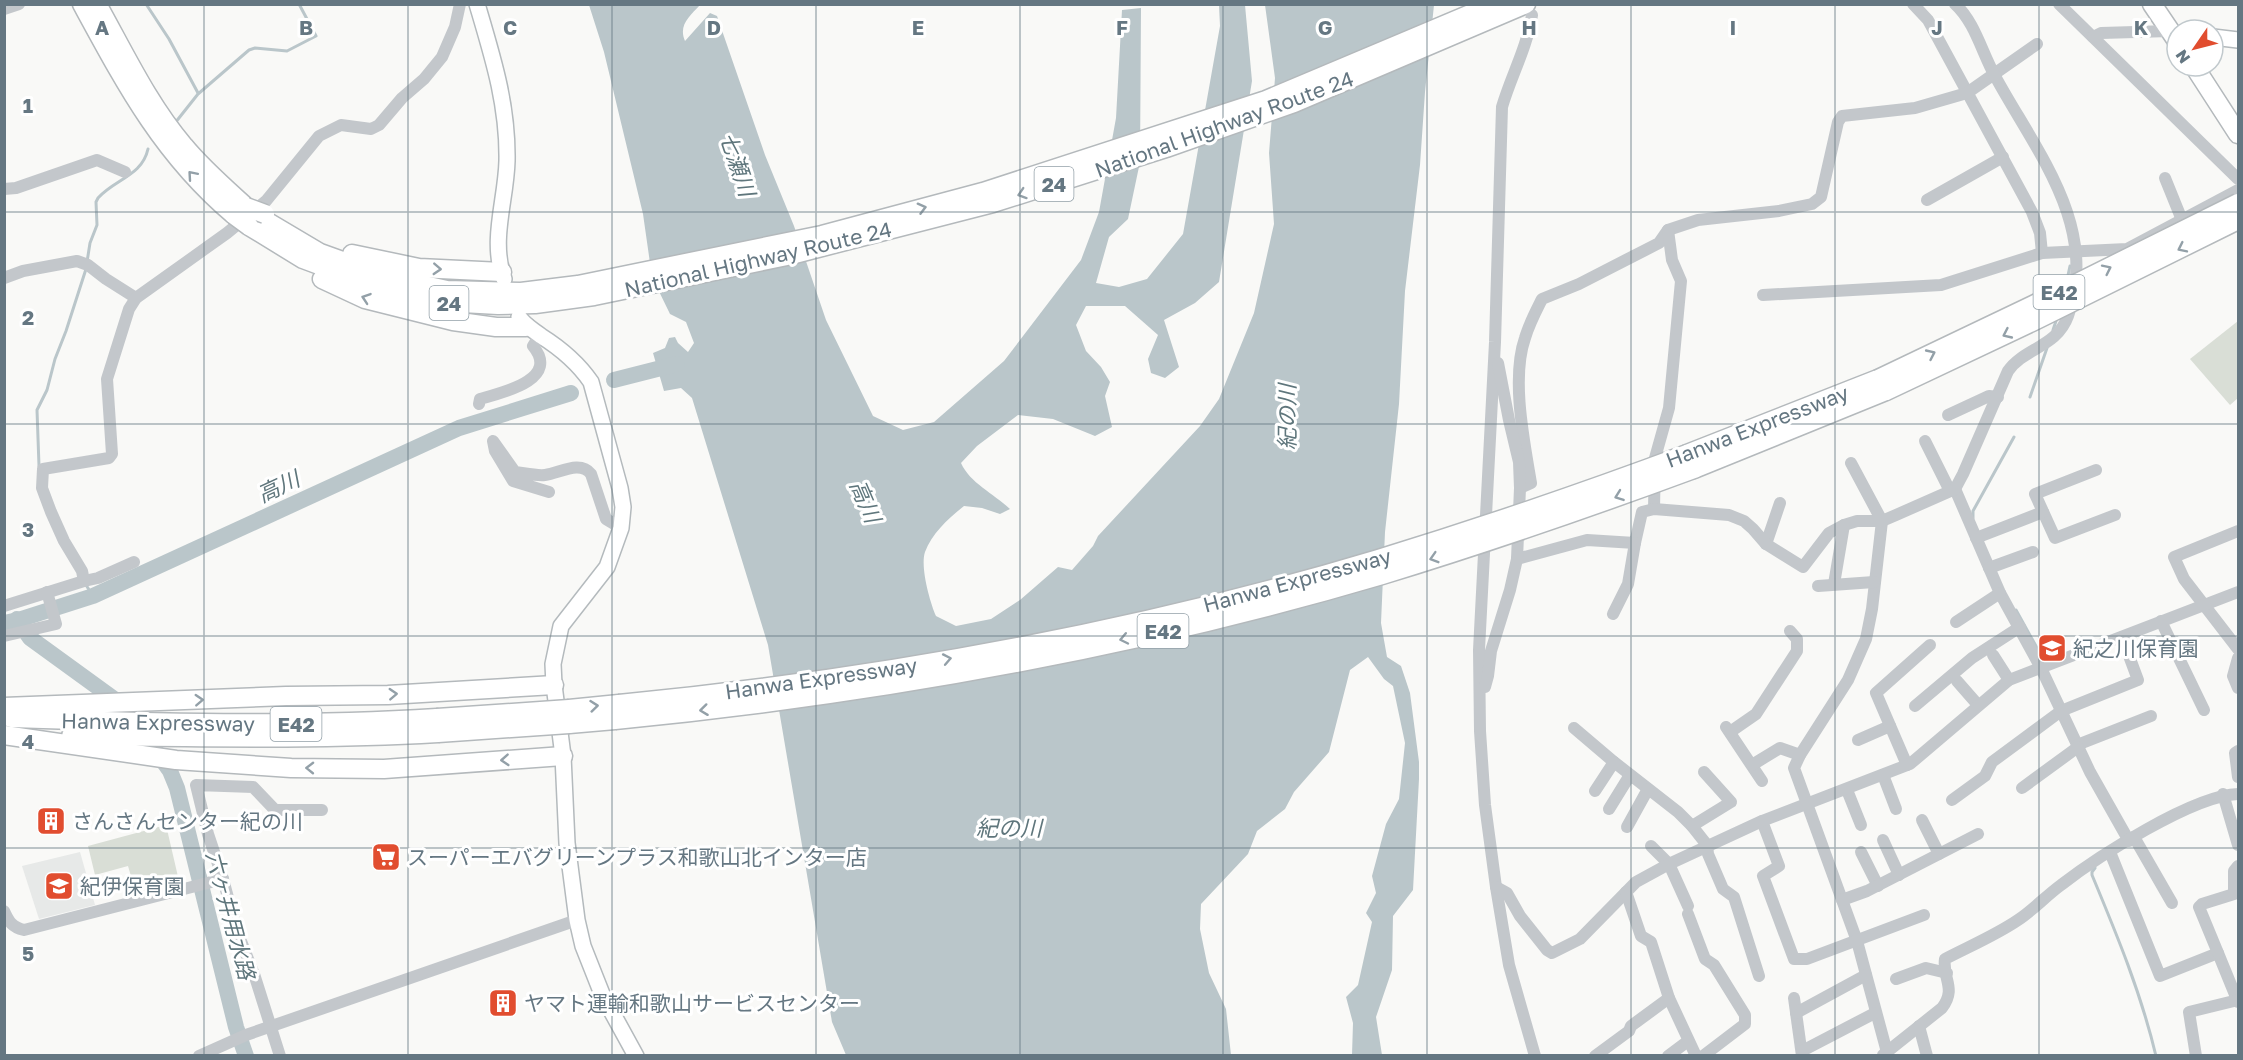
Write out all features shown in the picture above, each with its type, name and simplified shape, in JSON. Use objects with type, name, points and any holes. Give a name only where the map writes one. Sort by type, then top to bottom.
[{"type":"highway","name":"National Highway Route 24","points":[[82,4],[147,118],[205,191],[312,254],[387,277],[447,290],[521,292],[579,291],[822,235],[983,192],[1266,100],[1515,9]]},
{"type":"highway","name":"National Highway Route 24","points":[[97,4],[152,101],[183,145],[251,216]]},
{"type":"highway","points":[[2152,4],[2165,21]]},
{"type":"highway","points":[[2202,78],[2238,134]]},
{"type":"highway","name":"Hanwa Expressway","points":[[1882,385],[2238,202]]},
{"type":"highway","name":"24","points":[[251,216],[312,254],[364,299],[453,321],[496,327],[528,326]]},
{"type":"highway","name":"Hanwa Expressway","points":[[4,717],[119,729],[165,738],[313,738],[438,725],[786,700],[923,680],[1035,659],[1153,633],[1262,607],[1501,538],[1882,385],[2032,322],[2237,220]]},
{"type":"highway","name":"24","points":[[312,254],[355,255],[418,268],[503,275]]},
{"type":"highway","points":[[4,707],[286,696],[388,695],[554,685]]},
{"type":"highway","name":"Hanwa Expressway","points":[[4,735],[119,729],[154,723],[438,725]]},
{"type":"highway","points":[[4,735],[176,760],[291,768],[384,769],[563,756]]},
{"type":"main road","points":[[477,4],[501,85],[506,127],[506,171],[497,251],[503,275]]},
{"type":"main road","points":[[528,326],[582,369],[591,382],[624,507],[621,528],[607,567],[561,626],[553,664],[563,756],[567,843],[577,920],[583,946],[602,994],[636,1056]]},
{"type":"street","points":[[4,9],[19,4]]},
{"type":"street","points":[[84,581],[42,488],[43,469],[109,458],[112,454],[107,379],[129,309],[136,298],[227,233],[266,201],[319,136],[341,125],[371,129],[379,124],[402,98],[424,79],[442,57],[455,27],[460,4]]},
{"type":"street","points":[[1913,4],[1928,20],[2037,222],[2042,253]]},
{"type":"street","points":[[1613,614],[1628,584],[1642,512],[1654,509],[1729,515],[1749,525],[1766,544],[1803,567],[1830,533],[1844,525],[1857,521],[1882,520],[1952,490],[2013,364],[2055,336],[2067,319],[2075,279],[2074,251],[2068,212],[2059,190],[1992,76],[1965,15],[1955,4]]},
{"type":"street","points":[[2059,4],[2238,179]]},
{"type":"street","points":[[1515,9],[1526,45],[1507,89],[1502,107],[1495,276],[1495,342],[1479,650],[1480,731],[1485,805],[1509,966],[1535,1056]]},
{"type":"street","points":[[2093,37],[2101,33],[2165,34]]},
{"type":"street","points":[[1520,488],[1531,483],[1519,412],[1521,357],[1524,339],[1542,299],[1579,285],[1659,243],[1668,230],[1698,220],[1779,211],[1812,204],[1821,197],[1838,122],[1842,116],[1915,108],[1967,93],[2037,44]]},
{"type":"street","points":[[1927,200],[2003,157]]},
{"type":"street","points":[[4,189],[16,188],[97,160],[124,172]]},
{"type":"street","points":[[2165,178],[2182,220]]},
{"type":"street","points":[[1763,295],[1941,285],[2042,253],[2127,249],[2238,190]]},
{"type":"street","points":[[1654,509],[1655,458],[1669,408],[1681,281],[1672,260],[1668,230]]},
{"type":"street","points":[[4,278],[23,271],[77,261],[87,264],[136,298]]},
{"type":"street","points":[[479,404],[480,399],[516,388],[534,376],[539,366],[539,353],[533,346],[528,326]]},
{"type":"street","points":[[1481,696],[1517,559],[1520,488],[1519,462],[1495,342]]},
{"type":"street","points":[[1948,415],[1989,396],[1998,397]]},
{"type":"street","points":[[549,492],[513,481],[495,451],[493,441],[515,472],[542,476],[581,467],[587,470],[591,474],[606,519],[621,528]]},
{"type":"street","points":[[1925,441],[1978,537],[1992,567],[2000,593],[2064,710],[2079,745],[2131,839],[2172,903]]},
{"type":"street","points":[[1851,463],[1882,520],[1866,639],[1848,680],[1794,768],[1857,941],[1885,1054],[1946,1003],[1951,993],[1946,959],[2020,919],[2060,886],[2111,856],[2131,839],[2223,794],[2238,794]]},
{"type":"street","points":[[2096,470],[2035,494],[2055,538],[2115,515]]},
{"type":"street","points":[[1766,544],[1780,503]]},
{"type":"street","points":[[1978,537],[2043,512]]},
{"type":"street","points":[[1834,584],[1844,525]]},
{"type":"street","points":[[2238,531],[2174,557],[2184,579],[2238,649]]},
{"type":"street","points":[[1517,559],[1587,540],[1635,543]]},
{"type":"street","points":[[1992,567],[2033,552]]},
{"type":"street","points":[[8,605],[48,595],[98,578],[134,562]]},
{"type":"street","points":[[1818,586],[1874,582]]},
{"type":"street","points":[[1496,887],[1507,893],[1520,916],[1547,950],[1552,953],[1580,939],[1636,882],[1668,864],[1762,821],[1847,790],[1906,765],[2009,680],[2238,592]]},
{"type":"street","points":[[1956,622],[2000,593]]},
{"type":"street","points":[[9,635],[56,624],[48,595]]},
{"type":"street","points":[[2161,621],[2204,710]]},
{"type":"street","points":[[1915,706],[1972,658],[2020,627]]},
{"type":"street","points":[[1762,781],[1727,729],[1756,714],[1797,651],[1797,639],[1790,631]]},
{"type":"street","points":[[1952,800],[1985,776],[1992,762],[2064,710],[2138,680],[2122,637]]},
{"type":"street","points":[[1906,765],[1876,693],[1930,645]]},
{"type":"street","points":[[1993,655],[2009,680]]},
{"type":"street","points":[[2238,658],[2233,676],[2238,688]]},
{"type":"street","points":[[1957,681],[1978,705]]},
{"type":"street","points":[[2022,788],[2079,745],[2151,716]]},
{"type":"street","points":[[1858,740],[1890,726]]},
{"type":"street","points":[[1574,728],[1678,812],[1707,845],[1708,854],[1723,889],[1734,897],[1759,976]]},
{"type":"street","points":[[1752,765],[1780,748],[1800,755]]},
{"type":"street","points":[[2238,751],[2235,753],[2238,777]]},
{"type":"street","points":[[1594,791],[1614,762]]},
{"type":"street","points":[[1692,826],[1731,802],[1704,772]]},
{"type":"street","points":[[1610,809],[1630,775]]},
{"type":"street","points":[[1883,775],[1896,809]]},
{"type":"street","points":[[280,1056],[255,977],[237,931],[196,785],[253,787],[274,810],[322,810]]},
{"type":"street","points":[[1627,827],[1648,789]]},
{"type":"street","points":[[1847,790],[1861,825]]},
{"type":"street","points":[[2223,794],[2238,845]]},
{"type":"street","points":[[1922,820],[1940,854]]},
{"type":"street","points":[[1762,821],[1779,866],[1763,876],[1794,959],[1807,959],[1924,915]]},
{"type":"street","points":[[1842,900],[1899,875],[1978,834]]},
{"type":"street","points":[[1882,840],[1899,875]]},
{"type":"street","points":[[1652,846],[1668,864],[1688,910],[1705,959],[1714,964],[1744,1015],[1745,1024],[1703,1056]]},
{"type":"street","points":[[1861,852],[1878,885]]},
{"type":"street","points":[[2111,856],[2160,976],[2218,953]]},
{"type":"street","points":[[2196,1056],[2188,1012],[2238,1000],[2199,907],[2202,904],[2235,894],[2234,872],[2238,866]]},
{"type":"street","points":[[4,911],[15,928],[24,930],[223,879]]},
{"type":"street","points":[[1626,892],[1641,936],[1651,942],[1669,999],[1696,1056]]},
{"type":"street","points":[[199,1056],[246,1035],[577,920]]},
{"type":"street","points":[[1896,979],[1926,968],[1947,974]]},
{"type":"street","points":[[1796,1013],[1866,975]]},
{"type":"street","points":[[1794,998],[1802,1053],[1875,1012]]},
{"type":"street","points":[[1594,1056],[1669,999]]},
{"type":"street","points":[[1919,1026],[1927,1056]]},
{"type":"street","points":[[1668,1056],[1688,1041]]},
{"type":"shaded area","points":[[2238,321],[2238,398],[2230,405],[2190,359]]},
{"type":"shaded area","points":[[166,825],[179,881],[136,893],[128,866],[95,875],[88,846]]},
{"type":"shaded area","name":"紀伊保育園","points":[[80,852],[95,905],[39,919],[22,866]]},
{"type":"water","name":"紀の川","points":[[589,5],[700,5],[684,25],[685,41],[710,13],[717,16],[826,320],[873,416],[903,430],[934,422],[1004,361],[1081,260],[1099,212],[1116,118],[1122,10],[1141,8],[1140,162],[1128,219],[1109,237],[1096,283],[1119,287],[1147,279],[1183,234],[1220,26],[1219,5],[1245,5],[1252,81],[1219,282],[1195,303],[1164,320],[1179,367],[1165,378],[1151,373],[1148,359],[1158,335],[1125,306],[1086,306],[1076,325],[1086,351],[1101,367],[1110,382],[1105,396],[1112,427],[1095,436],[1053,419],[1018,415],[977,446],[961,463],[976,482],[1010,509],[1000,514],[982,508],[964,506],[942,526],[928,545],[924,558],[926,584],[936,616],[956,626],[991,619],[1020,600],[1058,567],[1072,570],[1093,546],[1098,536],[1200,426],[1219,399],[1254,313],[1274,224],[1269,153],[1275,78],[1265,5],[1434,5],[1420,165],[1405,291],[1399,404],[1385,532],[1381,623],[1387,657],[1401,666],[1410,693],[1419,779],[1413,890],[1393,916],[1392,970],[1376,1017],[1382,1055],[1352,1055],[1353,1023],[1346,997],[1358,985],[1372,922],[1366,913],[1376,893],[1372,876],[1386,824],[1399,799],[1405,743],[1393,686],[1384,679],[1368,657],[1350,670],[1329,752],[1294,792],[1285,809],[1257,831],[1248,854],[1201,904],[1200,929],[1209,973],[1226,1009],[1231,1055],[846,1055],[832,1022],[768,645],[692,398],[681,388],[664,391],[653,353],[665,348],[669,338],[675,337],[688,352],[694,343],[686,322],[670,314],[652,277],[643,214],[604,52]]},
{"type":"waterway","points":[[146,4],[169,39],[198,93]]},
{"type":"waterway","points":[[175,123],[198,94],[249,50],[255,48],[287,51],[316,36],[299,4]]},
{"type":"waterway","points":[[87,262],[90,243],[97,225],[96,202],[98,198],[134,171],[145,158],[148,149]]},
{"type":"waterway","points":[[2067,280],[2070,266]]},
{"type":"waterway","points":[[39,466],[37,410],[47,390],[55,359],[86,269]]},
{"type":"waterway","points":[[2053,330],[2057,318]]},
{"type":"waterway","points":[[2030,397],[2047,348]]},
{"type":"waterway","name":"高川","points":[[614,380],[677,364]]},
{"type":"waterway","name":"高川","points":[[4,623],[93,596],[459,428],[571,393]]},
{"type":"waterway","points":[[1973,518],[1973,511],[2014,437]]},
{"type":"waterway","points":[[86,585],[93,596]]},
{"type":"waterway","points":[[2016,610],[2042,657]]},
{"type":"waterway","name":"六ヶ井用水路","points":[[17,619],[30,638],[114,699],[129,713],[170,771],[177,788],[236,1027],[246,1056]]},
{"type":"waterway","points":[[2095,868],[2092,875],[2136,987],[2156,1056]]},
{"type":"place","name":"紀之川保育園","points":[[2052,648]]},
{"type":"place","name":"さんさんセンター紀の川","points":[[51,821]]},
{"type":"place","name":"スーパーエバグリーンプラス和歌山北インター店","points":[[386,857]]},
{"type":"place","name":"紀伊保育園","points":[[59,886]]},
{"type":"place","name":"ヤマト運輸和歌山サービスセンター","points":[[503,1003]]},
{"type":"water label","name":"七瀬川","points":[[738,164]]}]
